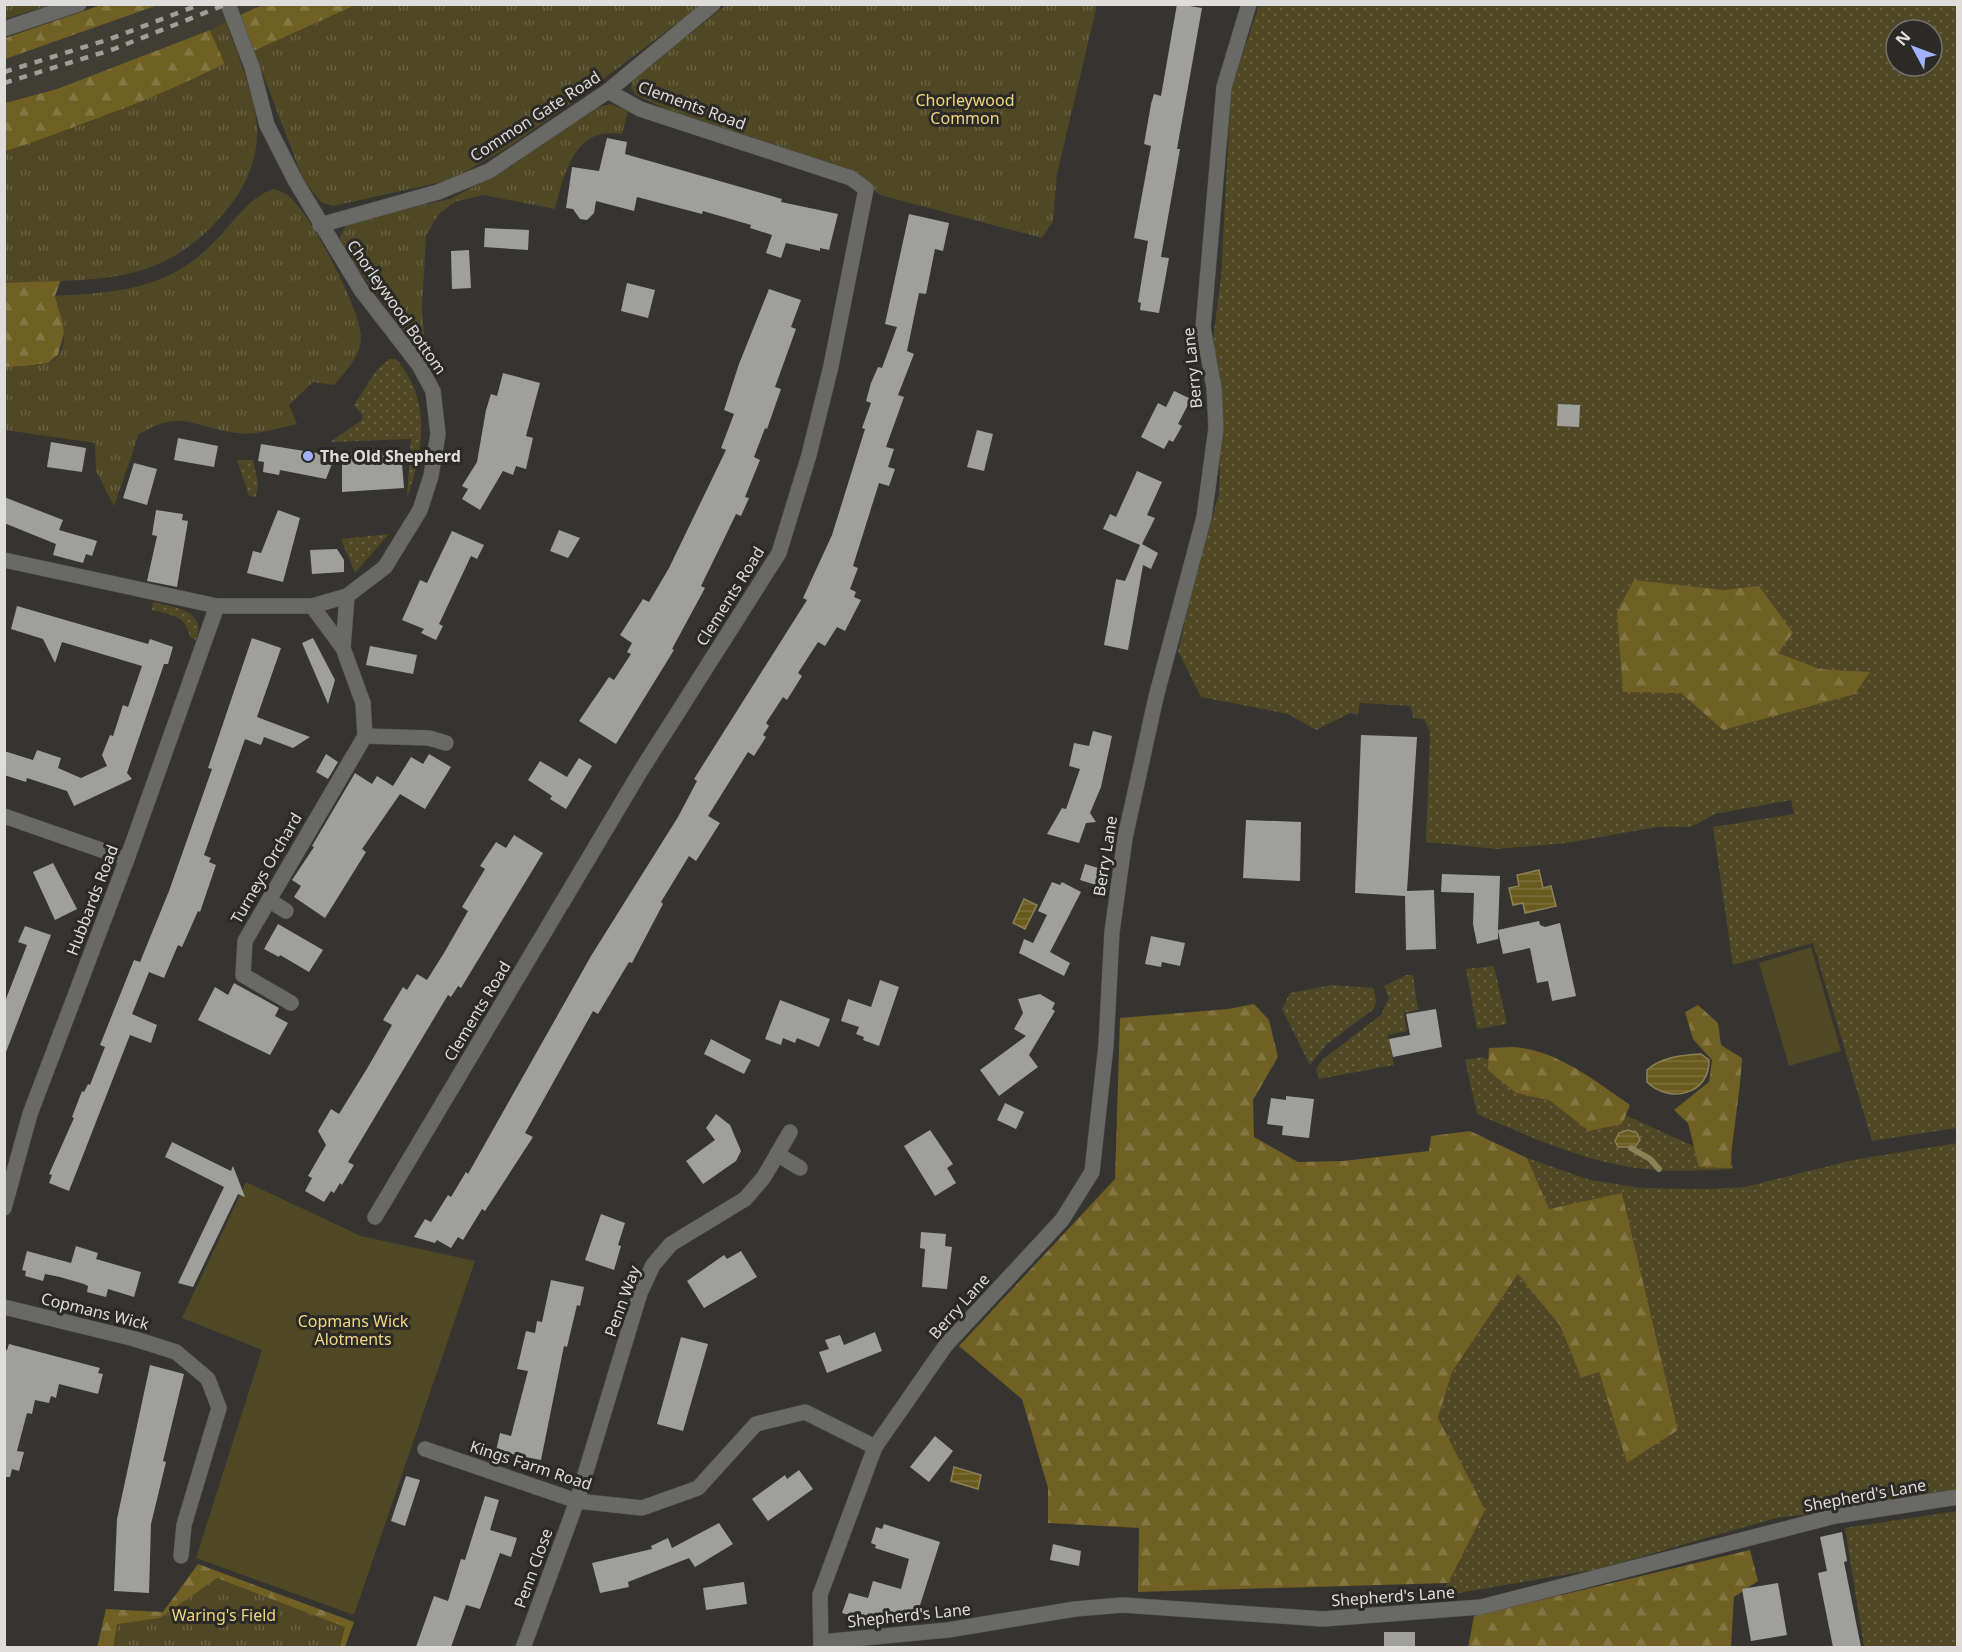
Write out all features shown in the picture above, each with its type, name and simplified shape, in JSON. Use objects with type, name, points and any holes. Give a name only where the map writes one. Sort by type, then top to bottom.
[{"type":"street","points":[[4,29],[79,4]]},
{"type":"street","name":"Chorleywood Bottom","points":[[4,560],[217,606],[312,606],[347,596],[385,567],[410,530],[420,510],[431,476],[438,434],[433,391],[419,365],[361,290],[320,225],[267,125],[242,41],[228,4]]},
{"type":"street","name":"Common Gate Road","points":[[320,225],[438,192],[489,171],[608,91],[713,4]]},
{"type":"street","name":"Berry Lane","points":[[821,1645],[820,1595],[875,1447],[946,1345],[1062,1220],[1092,1172],[1106,1045],[1112,932],[1125,838],[1156,697],[1204,517],[1216,428],[1214,387],[1203,328],[1224,87],[1249,4]]},
{"type":"street","name":"Clements Road","points":[[375,1217],[640,772],[778,553],[809,455],[839,327],[866,189],[851,178],[640,109],[608,91]]},
{"type":"street","points":[[343,648],[347,596]]},
{"type":"street","name":"Hubbards Road","points":[[4,1208],[30,1114],[128,858],[217,606]]},
{"type":"street","points":[[312,606],[343,648],[363,703],[365,736],[429,738],[446,743]]},
{"type":"street","name":"Turneys Orchard","points":[[291,1003],[243,975],[244,941],[365,736]]},
{"type":"street","points":[[4,816],[128,858]]},
{"type":"street","points":[[269,900],[286,911]]},
{"type":"street","name":"Penn Way","points":[[577,1501],[640,1293],[653,1265],[671,1244],[745,1200],[764,1177],[790,1132]]},
{"type":"street","points":[[777,1154],[800,1168]]},
{"type":"street","name":"Copmans Wick","points":[[4,1307],[135,1339],[176,1352],[208,1379],[219,1408],[184,1525],[181,1556]]},
{"type":"street","name":"Kings Farm Road","points":[[425,1449],[577,1501],[642,1508],[698,1488],[756,1424],[805,1412],[875,1447]]},
{"type":"street","name":"Shepherd's Lane","points":[[821,1645],[948,1630],[1075,1609],[1123,1605],[1323,1619],[1481,1607],[1835,1516],[1958,1497]]},
{"type":"street","name":"Penn Close","points":[[523,1647],[577,1501]]},
{"type":"shaded area","points":[[104,5],[262,5],[210,30],[57,89],[5,103],[5,38]]},
{"type":"shaded area","points":[[1539,870],[1543,888],[1551,886],[1556,906],[1525,913],[1523,903],[1513,905],[1509,888],[1519,886],[1517,875]]},
{"type":"shaded area","points":[[1024,899],[1037,905],[1025,929],[1013,923]]},
{"type":"shaded area","points":[[1701,1054],[1709,1060],[1708,1072],[1696,1088],[1677,1094],[1666,1093],[1647,1082],[1647,1070],[1659,1062],[1680,1056]]},
{"type":"shaded area","points":[[1628,1130],[1637,1133],[1640,1140],[1635,1147],[1618,1147],[1615,1141],[1619,1133]]},
{"type":"shaded area","points":[[954,1467],[981,1475],[978,1489],[951,1481]]},
{"type":"green space","points":[[5,4],[50,4],[50,5],[5,19]]},
{"type":"green space","points":[[104,4],[158,5],[5,59],[5,38]]},
{"type":"green space","points":[[262,5],[356,5],[254,51],[240,15]]},
{"type":"green space","points":[[356,5],[701,5],[577,99],[510,146],[451,180],[333,206],[321,202],[303,179],[254,51]]},
{"type":"green space","name":"Chorleywood Common","points":[[726,5],[1097,5],[1057,174],[1053,221],[1042,238],[880,195],[851,170],[666,109],[636,95],[631,88],[633,79]]},
{"type":"green space","points":[[1259,5],[1957,5],[1957,1128],[1872,1141],[1813,943],[1733,965],[1713,827],[1794,814],[1791,800],[1715,814],[1691,827],[1657,827],[1567,843],[1498,849],[1426,842],[1430,732],[1424,719],[1413,718],[1411,706],[1360,703],[1358,715],[1350,713],[1316,730],[1288,714],[1201,697],[1178,651],[1196,574],[1219,494],[1222,384],[1213,340],[1221,277],[1231,89]]},
{"type":"green space","points":[[226,22],[249,87],[257,127],[254,159],[241,190],[229,207],[204,234],[180,253],[154,266],[128,274],[100,278],[5,283],[5,151],[116,112],[225,64],[210,30]]},
{"type":"green space","points":[[210,30],[225,64],[163,94],[37,141],[64,271],[55,296],[65,330],[58,355],[48,363],[5,369],[5,103],[57,89]]},
{"type":"green space","points":[[611,104],[628,111],[622,134],[606,133],[593,137],[574,155],[555,209],[483,195],[454,202],[438,215],[426,236],[422,308],[426,361],[342,247],[340,237],[344,228],[356,219],[450,199],[505,170],[595,108]]},
{"type":"green space","points":[[274,189],[288,196],[299,207],[322,242],[353,306],[361,337],[356,357],[334,385],[313,382],[289,405],[297,424],[244,434],[178,421],[154,426],[139,434],[114,506],[96,471],[95,443],[5,430],[5,367],[47,363],[56,359],[61,352],[64,334],[55,296],[122,290],[162,279],[198,257],[242,210],[257,198]]},
{"type":"green space","points":[[389,359],[396,359],[408,375],[420,409],[418,461],[407,498],[411,439],[330,442],[362,420],[362,415],[354,405],[376,371]]},
{"type":"green space","points":[[237,460],[253,460],[258,484],[256,497],[249,496]]},
{"type":"green space","points":[[389,534],[355,573],[341,539]]},
{"type":"green space","points":[[1634,580],[1723,590],[1759,586],[1793,633],[1778,653],[1819,669],[1870,672],[1855,694],[1723,730],[1681,693],[1623,692],[1617,612]]},
{"type":"green space","points":[[153,602],[179,608],[193,616],[198,630],[196,640],[190,637],[185,624],[177,617],[152,610]]},
{"type":"green space","points":[[1811,947],[1841,1051],[1789,1066],[1759,963]]},
{"type":"green space","points":[[1494,966],[1507,1024],[1477,1029],[1466,969]]},
{"type":"green space","points":[[1406,975],[1413,975],[1418,1010],[1404,1013],[1407,1031],[1388,1035],[1394,1065],[1319,1079],[1316,1069],[1322,1060],[1381,1015],[1389,998],[1384,986]]},
{"type":"green space","points":[[1332,985],[1374,988],[1376,1001],[1374,1009],[1327,1044],[1310,1065],[1282,1009],[1290,993]]},
{"type":"green space","points":[[1254,1004],[1269,1020],[1278,1057],[1253,1100],[1254,1137],[1298,1162],[1343,1161],[1429,1151],[1431,1136],[1470,1131],[1527,1158],[1549,1209],[1622,1193],[1678,1430],[1627,1463],[1599,1372],[1581,1378],[1561,1327],[1518,1274],[1452,1372],[1438,1418],[1485,1510],[1448,1583],[1138,1592],[1139,1528],[1048,1523],[1048,1488],[1022,1399],[959,1346],[1115,1179],[1120,1018],[1228,1009]]},
{"type":"green space","points":[[1698,1005],[1718,1023],[1721,1045],[1742,1058],[1730,1168],[1699,1167],[1688,1123],[1674,1110],[1709,1082],[1712,1060],[1693,1039],[1685,1012]]},
{"type":"green space","points":[[1518,1047],[1537,1051],[1579,1070],[1630,1105],[1622,1124],[1589,1131],[1549,1100],[1516,1093],[1488,1070],[1489,1048]]},
{"type":"green space","points":[[1482,1057],[1565,1088],[1709,1153],[1731,1154],[1733,1169],[1659,1170],[1615,1164],[1562,1149],[1477,1114],[1465,1060]]},
{"type":"green space","points":[[1957,1143],[1957,1495],[1776,1518],[1599,1569],[1441,1596],[1484,1510],[1438,1418],[1452,1372],[1519,1273],[1561,1327],[1581,1378],[1599,1372],[1627,1463],[1678,1430],[1622,1193],[1549,1210],[1527,1158],[1590,1180],[1642,1188],[1707,1189],[1745,1187],[1853,1160]]},
{"type":"green space","name":"Copmans Wick Alotments","points":[[246,1182],[361,1236],[475,1261],[354,1615],[196,1558],[262,1350],[182,1318]]},
{"type":"green space","points":[[1957,1511],[1957,1647],[1864,1647],[1845,1528]]},
{"type":"green space","points":[[1750,1550],[1758,1581],[1734,1597],[1731,1647],[1468,1648],[1474,1616]]},
{"type":"green space","name":"Waring's Field","points":[[198,1564],[354,1622],[345,1647],[97,1648],[106,1609],[163,1612]]},
{"type":"green space","name":"Waring's Field","points":[[217,1578],[345,1627],[340,1647],[113,1647],[117,1624],[160,1618]]},
{"type":"building","points":[[1177,4],[1202,8],[1161,257],[1169,258],[1159,313],[1140,310],[1141,303],[1138,302],[1148,241],[1134,238],[1151,146],[1144,144],[1151,104],[1154,94],[1161,96]]},
{"type":"building","points":[[607,138],[627,142],[625,154],[782,199],[781,202],[838,214],[829,250],[820,248],[820,251],[786,243],[781,258],[766,253],[772,235],[750,228],[751,225],[703,211],[702,214],[637,197],[634,211],[596,201],[594,213],[587,220],[580,219],[573,209],[566,208],[572,167],[599,171]]},
{"type":"building","points":[[909,214],[949,223],[943,251],[935,249],[926,294],[919,293],[907,351],[914,354],[898,395],[904,397],[886,447],[894,449],[888,467],[895,469],[889,486],[879,483],[853,566],[858,568],[850,589],[856,592],[854,597],[861,600],[845,631],[837,627],[825,646],[818,642],[798,673],[802,676],[787,700],[783,697],[766,723],[769,726],[763,735],[766,737],[754,756],[748,752],[708,816],[720,823],[696,861],[689,856],[661,902],[663,904],[632,963],[629,962],[598,1014],[593,1011],[525,1133],[533,1137],[485,1211],[482,1209],[463,1240],[458,1237],[451,1248],[437,1240],[435,1243],[414,1237],[425,1219],[431,1222],[448,1195],[451,1197],[466,1172],[468,1174],[591,956],[678,817],[697,781],[694,779],[807,600],[803,598],[832,535],[865,429],[862,428],[871,403],[866,401],[871,383],[878,367],[882,368],[897,327],[885,324]]},
{"type":"building","points":[[485,228],[529,230],[528,250],[484,247]]},
{"type":"building","points":[[469,250],[471,288],[452,289],[451,251]]},
{"type":"building","points":[[627,283],[655,290],[648,318],[621,311]]},
{"type":"building","points":[[769,289],[801,300],[791,327],[796,329],[775,387],[781,389],[754,457],[760,460],[745,497],[749,498],[741,516],[736,514],[701,586],[705,588],[672,649],[674,650],[616,744],[579,721],[609,677],[614,680],[631,654],[627,652],[632,643],[620,635],[643,599],[649,602],[669,568],[726,450],[721,448],[734,414],[724,410],[739,364]]},
{"type":"building","points":[[503,373],[540,383],[526,436],[533,438],[526,469],[516,466],[513,475],[503,471],[480,510],[462,499],[468,489],[462,486],[477,462],[486,410],[491,394],[497,396]]},
{"type":"building","points":[[1174,391],[1191,399],[1178,424],[1182,426],[1173,442],[1169,440],[1164,449],[1141,437],[1158,403],[1166,407]]},
{"type":"building","points":[[1558,404],[1580,405],[1579,427],[1557,426]]},
{"type":"building","points":[[977,430],[993,434],[984,471],[967,467]]},
{"type":"building","points":[[178,438],[218,446],[214,467],[174,460]]},
{"type":"building","points":[[51,442],[86,448],[82,472],[47,467]]},
{"type":"building","points":[[261,444],[335,456],[326,479],[280,470],[279,475],[263,472],[264,462],[258,461]]},
{"type":"building","points":[[401,451],[404,488],[342,492],[342,454]]},
{"type":"building","points":[[134,463],[157,469],[147,505],[123,498]]},
{"type":"building","points":[[1137,471],[1162,482],[1147,515],[1155,518],[1142,544],[1158,553],[1151,569],[1143,565],[1128,650],[1104,645],[1116,579],[1125,581],[1140,545],[1103,529],[1110,514],[1116,517]]},
{"type":"building","points":[[4,497],[63,520],[59,530],[97,541],[92,556],[86,554],[83,563],[53,555],[56,544],[4,523]]},
{"type":"building","points":[[156,510],[183,514],[182,520],[188,521],[177,587],[147,581],[157,536],[152,535]]},
{"type":"building","points":[[278,510],[300,518],[283,582],[247,573],[253,551],[261,553]]},
{"type":"building","points":[[559,530],[580,538],[568,558],[550,551]]},
{"type":"building","points":[[452,531],[484,545],[477,559],[471,556],[439,624],[443,626],[436,640],[421,633],[424,629],[402,620],[420,580],[427,583]]},
{"type":"building","points":[[337,549],[344,560],[344,572],[312,574],[310,550]]},
{"type":"building","points":[[17,606],[148,644],[150,639],[173,647],[168,664],[164,664],[127,773],[132,779],[74,806],[67,791],[27,778],[26,782],[4,775],[4,751],[33,760],[37,750],[61,758],[58,768],[81,778],[107,766],[102,755],[110,735],[113,736],[123,705],[128,707],[142,666],[62,642],[55,663],[43,639],[11,629]]},
{"type":"building","points":[[252,638],[281,648],[257,717],[310,737],[293,748],[264,737],[261,745],[245,739],[204,855],[211,858],[209,862],[216,865],[200,912],[198,911],[182,947],[178,945],[164,978],[149,972],[132,1014],[157,1025],[151,1043],[130,1035],[69,1191],[49,1183],[52,1175],[49,1174],[74,1118],[72,1117],[82,1091],[84,1092],[88,1084],[90,1085],[105,1047],[100,1045],[134,960],[140,962],[169,891],[212,769],[208,768]]},
{"type":"building","points":[[313,638],[335,680],[328,704],[302,643]]},
{"type":"building","points":[[370,646],[417,655],[413,674],[366,665]]},
{"type":"building","points":[[1093,731],[1112,736],[1101,787],[1090,813],[1096,822],[1086,823],[1079,843],[1047,834],[1062,808],[1066,809],[1080,769],[1069,766],[1074,743],[1089,746]]},
{"type":"building","points":[[1361,735],[1417,737],[1407,891],[1434,890],[1436,949],[1406,950],[1405,896],[1355,893]]},
{"type":"building","points":[[326,754],[338,762],[328,779],[316,772]]},
{"type":"building","points":[[429,754],[451,767],[425,809],[400,794],[362,849],[366,852],[325,918],[294,897],[301,886],[292,880],[314,847],[312,846],[355,773],[372,784],[377,776],[393,786],[411,757],[423,764]]},
{"type":"building","points":[[579,758],[592,766],[566,809],[550,799],[552,796],[528,780],[540,761],[567,777]]},
{"type":"building","points":[[1246,820],[1301,822],[1300,881],[1243,878]]},
{"type":"building","points":[[514,835],[543,853],[461,988],[458,986],[451,997],[448,995],[348,1162],[354,1165],[342,1185],[340,1183],[334,1193],[331,1191],[324,1202],[305,1191],[312,1178],[308,1176],[326,1145],[318,1131],[331,1109],[339,1114],[368,1067],[392,1025],[383,1020],[403,987],[407,990],[417,974],[427,980],[444,953],[468,911],[462,907],[485,869],[480,866],[496,842],[506,848]]},
{"type":"building","points":[[53,863],[77,909],[55,920],[33,872]]},
{"type":"building","points":[[1085,864],[1105,870],[1099,886],[1080,880]]},
{"type":"building","points":[[1442,874],[1500,876],[1498,930],[1539,921],[1540,925],[1545,927],[1560,923],[1576,996],[1552,1001],[1548,981],[1537,983],[1530,948],[1503,954],[1498,931],[1498,939],[1477,944],[1473,924],[1474,893],[1441,892]]},
{"type":"building","points":[[1052,882],[1060,885],[1062,882],[1081,892],[1050,952],[1070,963],[1064,976],[1019,953],[1024,939],[1033,943],[1047,915],[1038,911]]},
{"type":"building","points":[[278,924],[323,950],[309,972],[280,955],[279,957],[264,949]]},
{"type":"building","points":[[25,926],[51,935],[6,1052],[4,1004],[27,945],[18,942]]},
{"type":"building","points":[[1151,936],[1185,943],[1180,966],[1162,962],[1161,967],[1145,964]]},
{"type":"building","points":[[880,980],[899,987],[879,1046],[863,1040],[864,1037],[856,1034],[859,1027],[841,1021],[848,999],[871,1007]]},
{"type":"building","points":[[234,983],[279,1008],[275,1016],[288,1023],[270,1055],[198,1020],[215,987],[228,995]]},
{"type":"building","points":[[1040,994],[1055,1003],[1052,1009],[1055,1011],[1029,1055],[1038,1067],[999,1096],[980,1070],[1026,1036],[1014,1029],[1023,1013],[1018,999]]},
{"type":"building","points":[[780,1000],[830,1019],[819,1047],[797,1038],[795,1043],[783,1038],[781,1045],[765,1039]]},
{"type":"building","points":[[1436,1009],[1442,1047],[1393,1057],[1389,1039],[1410,1035],[1406,1014]]},
{"type":"building","points":[[711,1039],[751,1060],[744,1074],[704,1054]]},
{"type":"building","points":[[1286,1096],[1314,1099],[1309,1138],[1282,1135],[1283,1126],[1267,1124],[1271,1098],[1286,1100]]},
{"type":"building","points":[[1005,1103],[1024,1112],[1016,1129],[997,1120]]},
{"type":"building","points":[[716,1114],[730,1125],[741,1151],[736,1161],[703,1184],[686,1161],[715,1140],[706,1128]]},
{"type":"building","points":[[930,1130],[953,1164],[947,1168],[956,1183],[935,1196],[904,1146]]},
{"type":"building","points":[[172,1142],[231,1171],[233,1166],[245,1197],[238,1194],[193,1287],[178,1283],[224,1187],[165,1157]]},
{"type":"building","points":[[601,1214],[625,1223],[618,1245],[621,1246],[614,1270],[585,1260]]},
{"type":"building","points":[[921,1232],[946,1234],[945,1246],[952,1247],[947,1289],[922,1287],[925,1249],[920,1248]]},
{"type":"building","points":[[76,1246],[98,1253],[96,1259],[141,1272],[134,1297],[108,1289],[106,1297],[87,1292],[88,1286],[84,1284],[45,1274],[43,1281],[25,1276],[26,1271],[22,1270],[27,1251],[71,1263]]},
{"type":"building","points":[[741,1251],[757,1277],[704,1308],[687,1281],[724,1255],[727,1259]]},
{"type":"building","points":[[551,1280],[584,1287],[580,1306],[577,1305],[567,1347],[564,1346],[541,1460],[496,1451],[500,1433],[511,1436],[528,1371],[517,1369],[526,1331],[535,1333],[537,1321],[542,1322]]},
{"type":"building","points":[[875,1332],[882,1351],[827,1373],[819,1352],[829,1349],[825,1340],[840,1335],[844,1345]]},
{"type":"building","points":[[681,1337],[708,1344],[683,1431],[657,1424]]},
{"type":"building","points":[[9,1344],[100,1368],[98,1373],[103,1374],[98,1394],[59,1384],[56,1398],[51,1396],[49,1403],[35,1400],[32,1414],[27,1413],[17,1451],[24,1452],[19,1471],[12,1469],[10,1477],[4,1477],[4,1350],[7,1350]]},
{"type":"building","points":[[150,1365],[184,1374],[163,1461],[166,1462],[151,1524],[149,1593],[114,1591],[117,1519]]},
{"type":"building","points":[[935,1436],[953,1451],[929,1482],[910,1467]]},
{"type":"building","points":[[799,1470],[813,1489],[768,1521],[752,1499],[785,1475],[787,1479]]},
{"type":"building","points":[[406,1476],[420,1480],[405,1526],[391,1521]]},
{"type":"building","points":[[485,1496],[499,1500],[490,1530],[517,1538],[511,1557],[500,1553],[480,1609],[466,1605],[451,1647],[416,1647],[434,1596],[448,1601],[461,1559],[465,1560]]},
{"type":"building","points":[[719,1523],[733,1544],[695,1567],[689,1558],[628,1582],[629,1587],[600,1593],[592,1563],[652,1549],[651,1546],[668,1538],[672,1548]]},
{"type":"building","points":[[884,1524],[940,1542],[915,1621],[885,1613],[883,1620],[867,1616],[866,1620],[842,1613],[849,1593],[868,1598],[873,1581],[901,1589],[909,1559],[875,1548],[876,1545],[871,1543],[876,1527],[882,1529]]},
{"type":"building","points":[[1842,1532],[1847,1561],[1844,1562],[1861,1647],[1833,1647],[1818,1573],[1827,1571],[1820,1537]]},
{"type":"building","points":[[1053,1544],[1081,1551],[1079,1566],[1050,1560]]},
{"type":"building","points":[[744,1582],[747,1604],[706,1610],[703,1588]]},
{"type":"building","points":[[1778,1583],[1787,1635],[1751,1641],[1742,1589]]},
{"type":"building","points":[[1384,1632],[1415,1632],[1415,1647],[1384,1647]]},
{"type":"waterway","points":[[1631,1148],[1650,1159],[1659,1169]]},
{"type":"railway","points":[[4,72],[110,39],[201,4]]},
{"type":"railway","points":[[4,83],[114,49],[227,4]]},
{"type":"place","name":"The Old Shepherd","points":[[308,456]]}]
